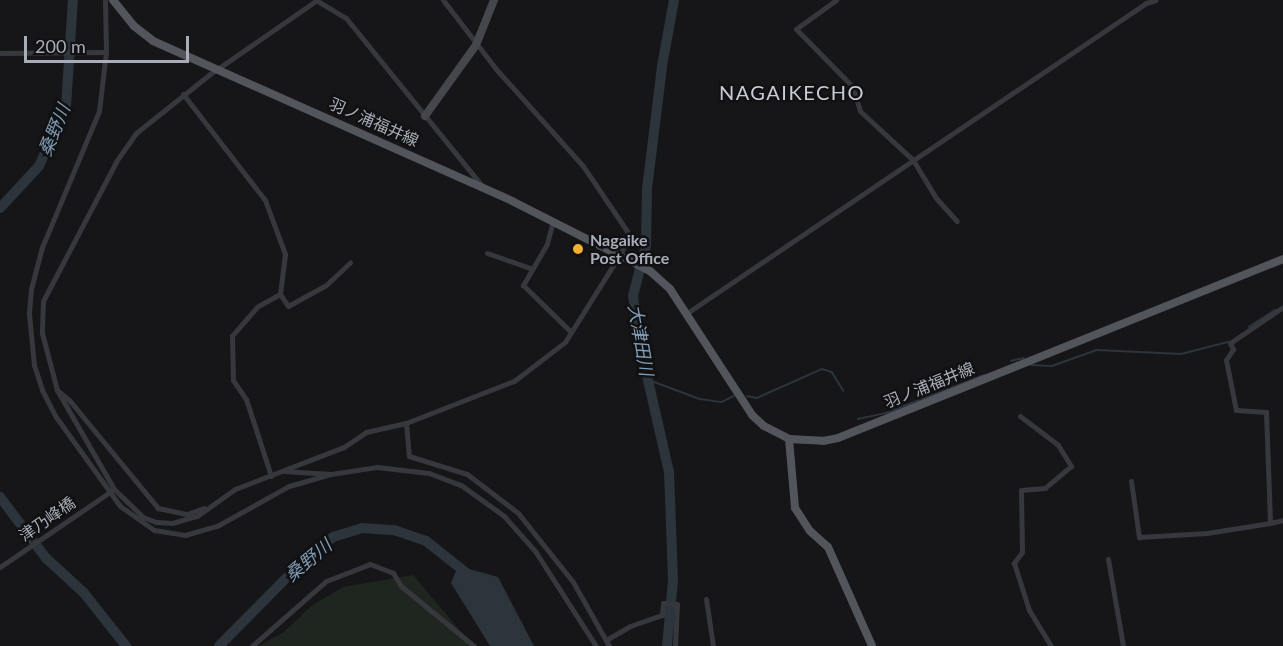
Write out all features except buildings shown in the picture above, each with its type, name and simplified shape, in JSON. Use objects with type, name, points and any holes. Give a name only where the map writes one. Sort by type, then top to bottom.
[{"type":"main road","name":"羽ノ浦福井線","points":[[113,0],[134,26],[153,41],[483,188],[554,221],[650,271],[662,280],[687,313],[752,415],[764,426],[789,439],[823,441],[838,438],[1283,259]]},
{"type":"main road","points":[[789,439],[795,508],[805,526],[828,548],[872,646]]},
{"type":"street","points":[[105,0],[104,52],[99,111],[42,247],[31,289],[29,314],[34,365],[42,390],[56,417],[110,491],[136,520],[154,530],[185,536],[217,526],[290,486],[331,474],[376,467],[429,473],[484,499],[535,551],[596,646]]},
{"type":"street","points":[[443,0],[476,45],[583,166],[627,231],[628,240],[565,342],[514,381],[406,423],[377,427],[344,447],[236,489],[210,507],[185,520],[156,522],[143,517],[110,491],[57,390],[42,333],[43,301],[128,144],[183,94],[317,0],[346,18],[483,188]]},
{"type":"street","points":[[425,116],[476,45],[494,0]]},
{"type":"street","points":[[836,0],[796,29],[852,86],[860,111],[913,160],[936,198],[957,221]]},
{"type":"street","points":[[687,313],[913,160],[1156,0]]},
{"type":"street","points":[[0,53],[104,52]]},
{"type":"street","points":[[183,94],[273,215],[285,254],[280,294],[286,306],[297,302],[350,263]]},
{"type":"street","points":[[554,221],[547,244],[530,268],[523,288],[571,332]]},
{"type":"street","points":[[487,253],[530,268]]},
{"type":"street","points":[[272,476],[246,399],[233,380],[232,352],[235,329],[257,307],[280,294]]},
{"type":"street","points":[[1270,523],[1266,412],[1236,410],[1226,360],[1233,349],[1230,343],[1283,307]]},
{"type":"street","points":[[57,390],[70,401],[158,508],[187,514],[210,507]]},
{"type":"street","points":[[1020,416],[1031,421],[1058,445],[1071,466],[1045,488],[1021,490],[1022,552],[1014,563],[1029,610],[1051,646]]},
{"type":"street","points":[[406,423],[409,456],[467,474],[518,513],[573,582],[608,643],[625,628],[662,615],[664,604],[677,604],[675,646]]},
{"type":"street","points":[[283,471],[331,474]]},
{"type":"street","points":[[1131,482],[1139,537],[1207,533],[1283,520]]},
{"type":"street","name":"津乃峰橋","points":[[1,567],[110,491]]},
{"type":"street","points":[[1108,559],[1123,646]]},
{"type":"street","points":[[252,646],[326,581],[370,564],[393,573],[401,586],[474,646]]},
{"type":"street","points":[[706,599],[713,646]]},
{"type":"shaded area","points":[[458,566],[498,577],[534,646],[490,646],[451,583]]},
{"type":"shaded area","points":[[413,575],[473,646],[258,646],[284,632],[311,606],[343,587]]},
{"type":"waterway","name":"桑野川","points":[[0,208],[39,166],[66,107],[73,0]]},
{"type":"waterway","name":"大津田川","points":[[667,646],[673,580],[669,472],[637,332],[633,296],[646,245],[647,189],[662,66],[674,0]]},
{"type":"waterway","points":[[1249,327],[1275,310]]},
{"type":"waterway","points":[[1031,365],[1052,366],[1097,350],[1181,354],[1228,342]]},
{"type":"waterway","points":[[1011,361],[1024,358]]},
{"type":"waterway","points":[[747,396],[757,398],[822,369],[832,372],[844,391]]},
{"type":"waterway","points":[[858,419],[886,413],[984,375]]},
{"type":"waterway","points":[[649,380],[700,399],[722,402],[734,396]]},
{"type":"waterway","name":"桑野川","points":[[0,497],[46,558],[84,593],[126,646]]},
{"type":"waterway","name":"桑野川","points":[[219,646],[305,559],[333,537],[362,528],[394,530],[426,541],[469,575]]},
{"type":"place","name":"Nagaike Post Office","points":[[578,249]]},
{"type":"district","name":"NAGAIKECHO","points":[[792,92]]}]
